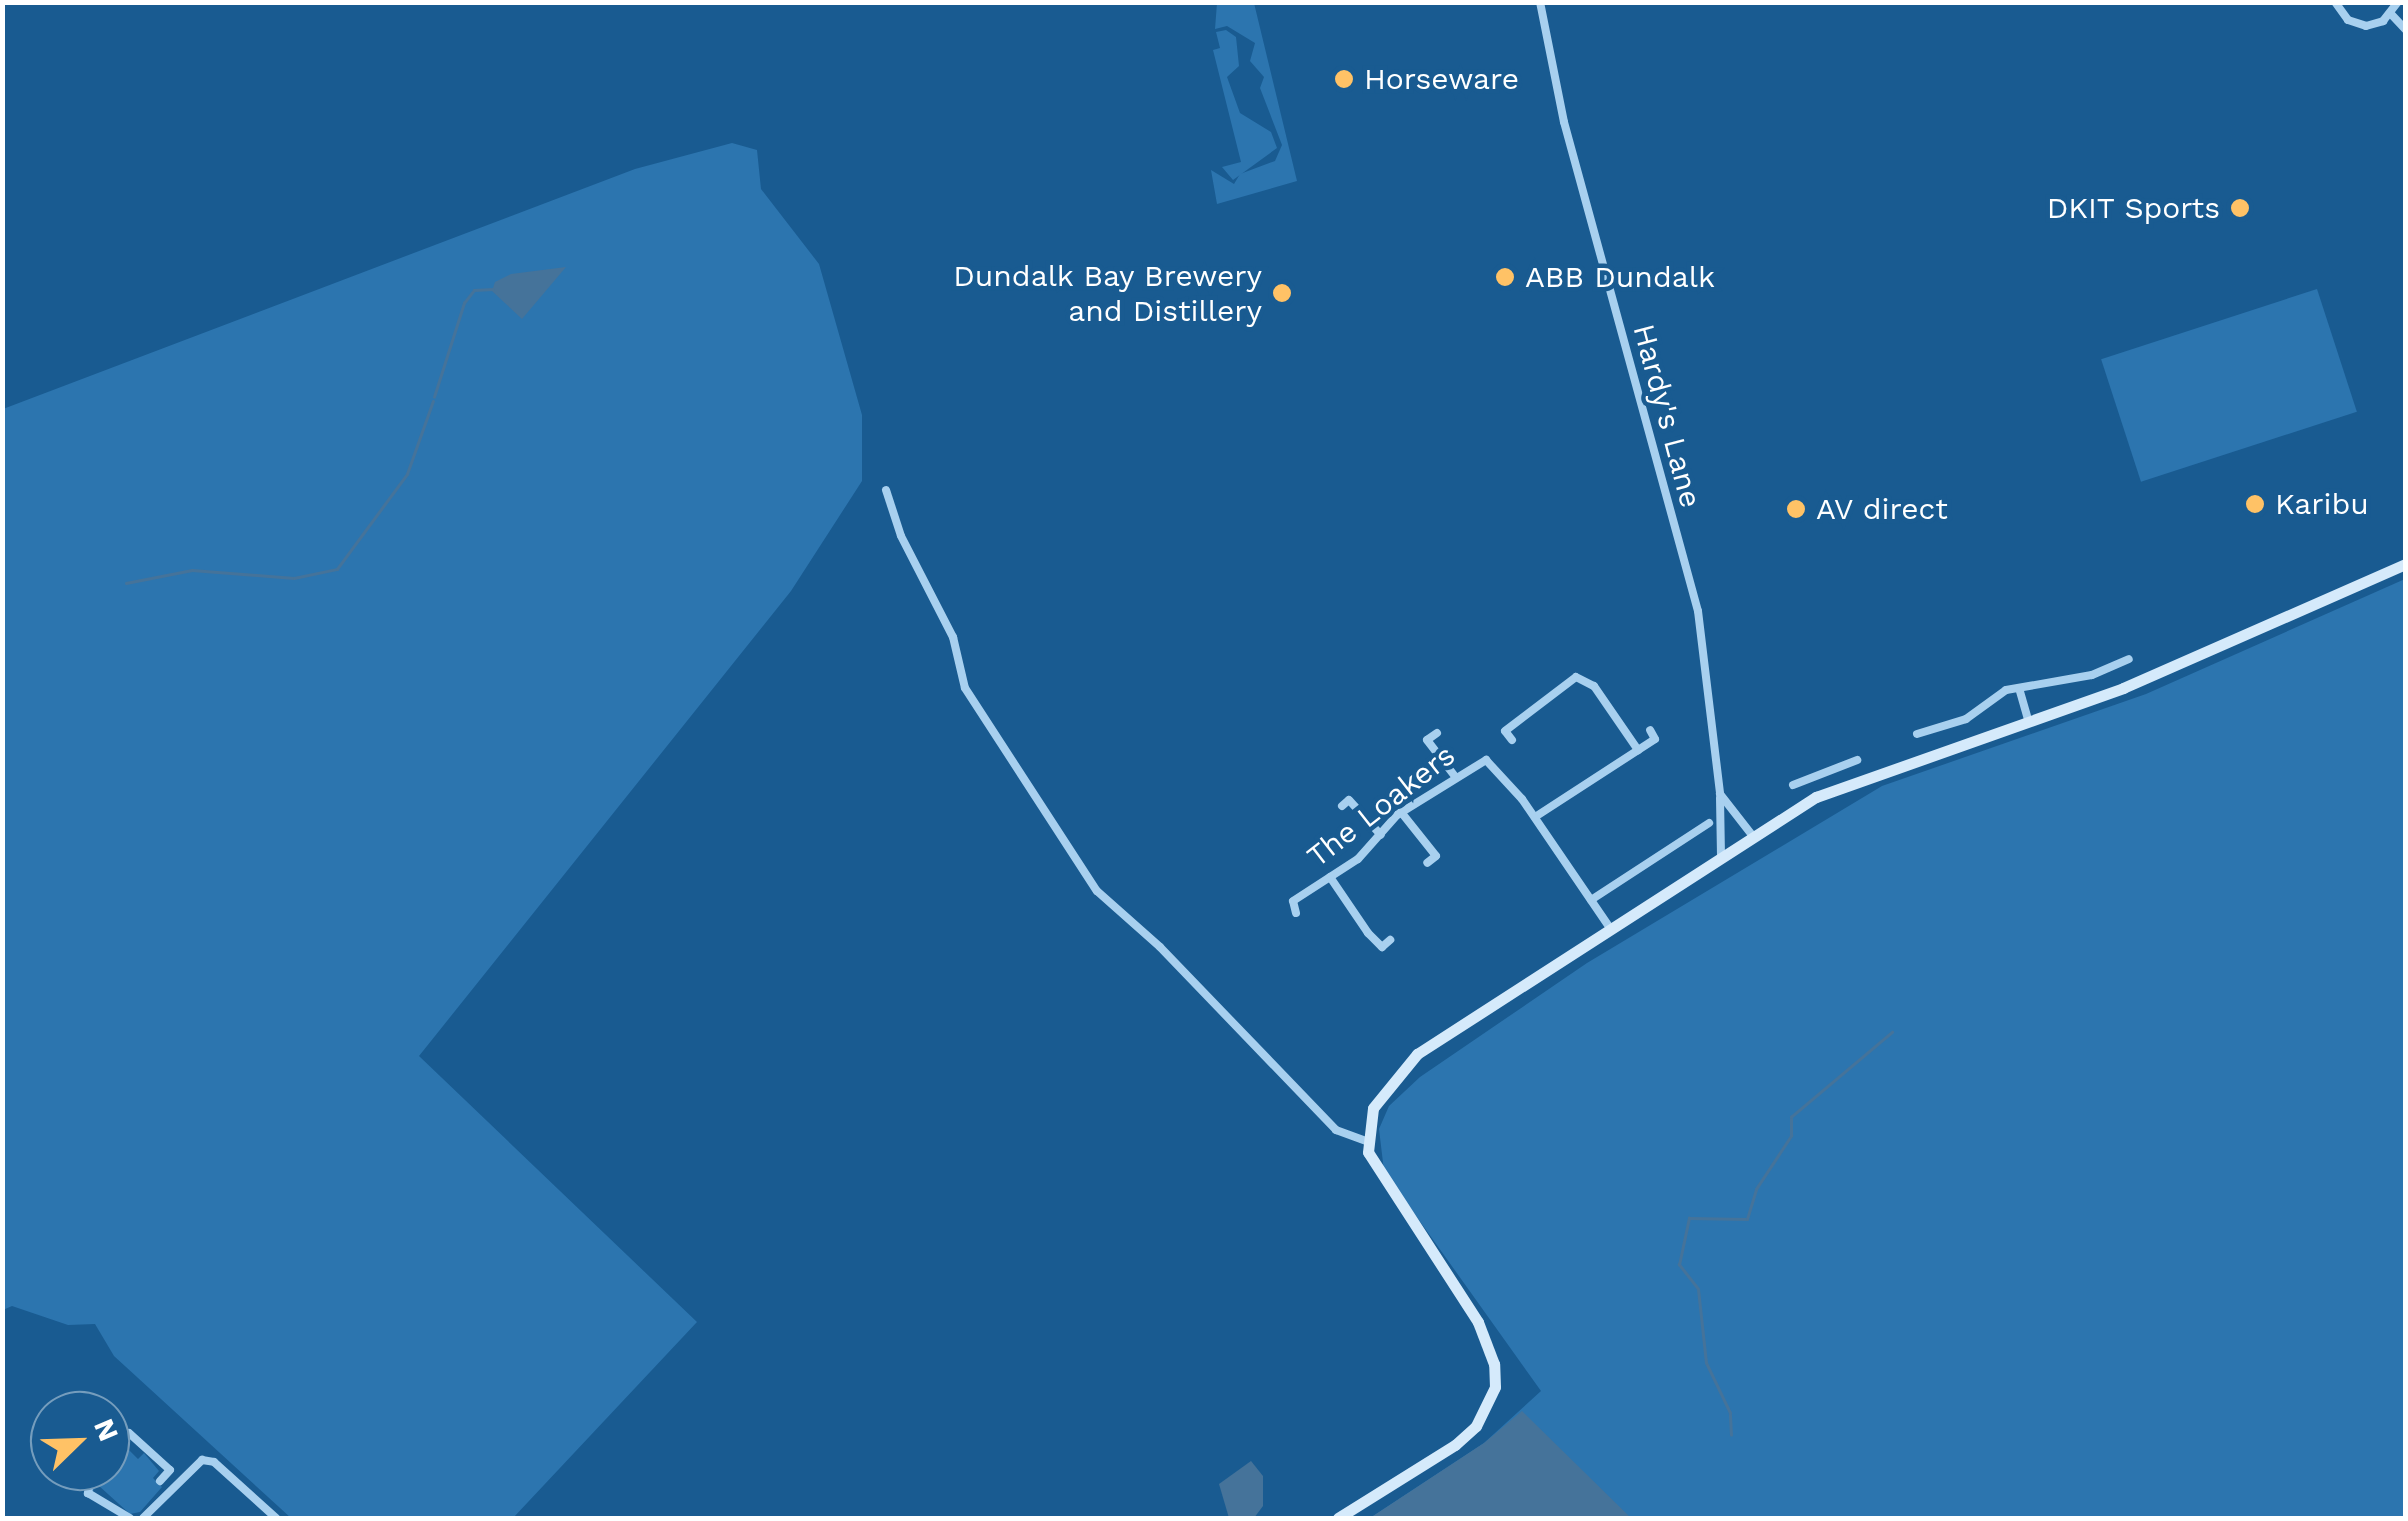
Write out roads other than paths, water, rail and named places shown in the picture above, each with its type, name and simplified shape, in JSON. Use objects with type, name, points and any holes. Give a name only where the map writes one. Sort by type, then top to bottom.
[{"type":"main road","points":[[1338,1518],[1456,1446],[1476,1426],[1495,1387],[1494,1364],[1478,1322],[1375,1172],[1366,1140],[1373,1108],[1417,1054],[1752,835],[1824,794],[2162,673],[2406,564]]},
{"type":"street","name":"Hardy's Lane","points":[[1540,2],[1564,122],[1698,611],[1720,794],[1721,855]]},
{"type":"street","points":[[2334,2],[2359,25],[2392,14],[2398,2]]},
{"type":"street","points":[[2392,14],[2406,30]]},
{"type":"street","points":[[886,490],[900,536],[953,637],[966,688],[1096,891],[1160,947],[1336,1130],[1366,1140]]},
{"type":"street","points":[[1917,734],[1958,723],[1999,693],[2092,676],[2129,660]]},
{"type":"street","points":[[1512,740],[1505,731],[1576,676],[1594,686],[1638,750]]},
{"type":"street","points":[[2019,688],[2029,722]]},
{"type":"street","points":[[1534,817],[1655,739],[1650,730]]},
{"type":"street","points":[[1436,732],[1427,740],[1454,776]]},
{"type":"street","points":[[1793,786],[1857,760]]},
{"type":"street","name":"The Loakers","points":[[1296,913],[1289,905],[1330,877],[1402,812],[1476,761],[1494,762],[1610,928]]},
{"type":"street","points":[[1818,774],[1824,794]]},
{"type":"street","points":[[1720,794],[1752,835]]},
{"type":"street","points":[[1342,806],[1349,800],[1381,835]]},
{"type":"street","points":[[1402,812],[1436,856],[1427,863]]},
{"type":"street","points":[[1592,900],[1708,823]]},
{"type":"street","points":[[1330,877],[1368,933],[1382,947],[1390,940]]},
{"type":"street","points":[[130,1434],[170,1470],[160,1481]]},
{"type":"street","points":[[143,1518],[202,1460],[214,1462],[276,1518]]},
{"type":"street","points":[[88,1491],[130,1518]]},
{"type":"waterway","points":[[434,397],[464,303],[474,290],[493,289]]},
{"type":"waterway","points":[[126,583],[192,570],[294,578],[337,569],[407,474],[433,401]]},
{"type":"waterway","points":[[1731,1435],[1730,1413],[1706,1363],[1698,1289],[1679,1265],[1689,1218],[1747,1219],[1756,1189],[1791,1136],[1791,1117],[1892,1032]]},
{"type":"place","name":"Horseware","points":[[1344,79]]},
{"type":"place","name":"DKIT Sports","points":[[2240,208]]},
{"type":"place","name":"ABB Dundalk","points":[[1505,277]]},
{"type":"place","name":"Dundalk Bay Brewery and Distillery","points":[[1282,293]]},
{"type":"place","name":"Karibu","points":[[2255,504]]},
{"type":"place","name":"AV direct","points":[[1796,509]]}]
